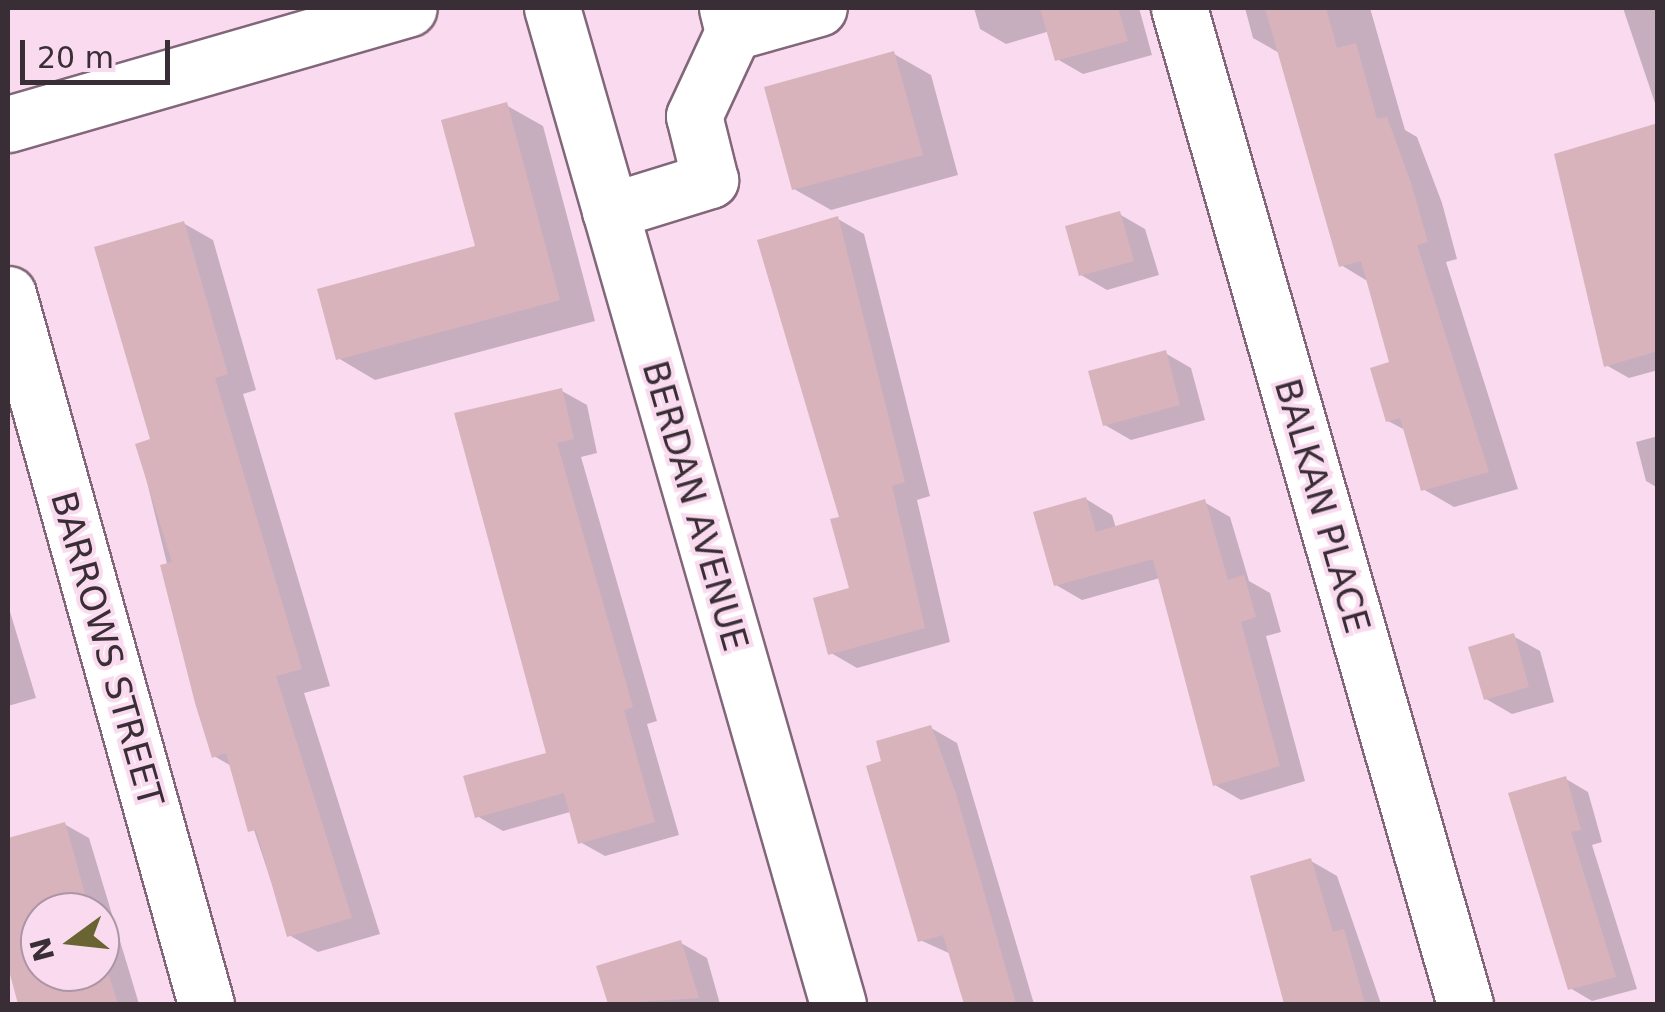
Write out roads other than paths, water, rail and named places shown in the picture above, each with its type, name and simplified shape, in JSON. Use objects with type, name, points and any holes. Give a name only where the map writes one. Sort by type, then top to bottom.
[{"type":"street","points":[[8,124],[408,8]]},
{"type":"street","name":"BERDAN AVENUE","points":[[552,8],[838,1004]]},
{"type":"street","points":[[610,211],[710,180],[694,116],[730,20],[820,8]]},
{"type":"street","name":"BALKAN PLACE","points":[[1180,8],[1466,1004]]},
{"type":"street","name":"BARROWS STREET","points":[[8,294],[206,1004]]}]
